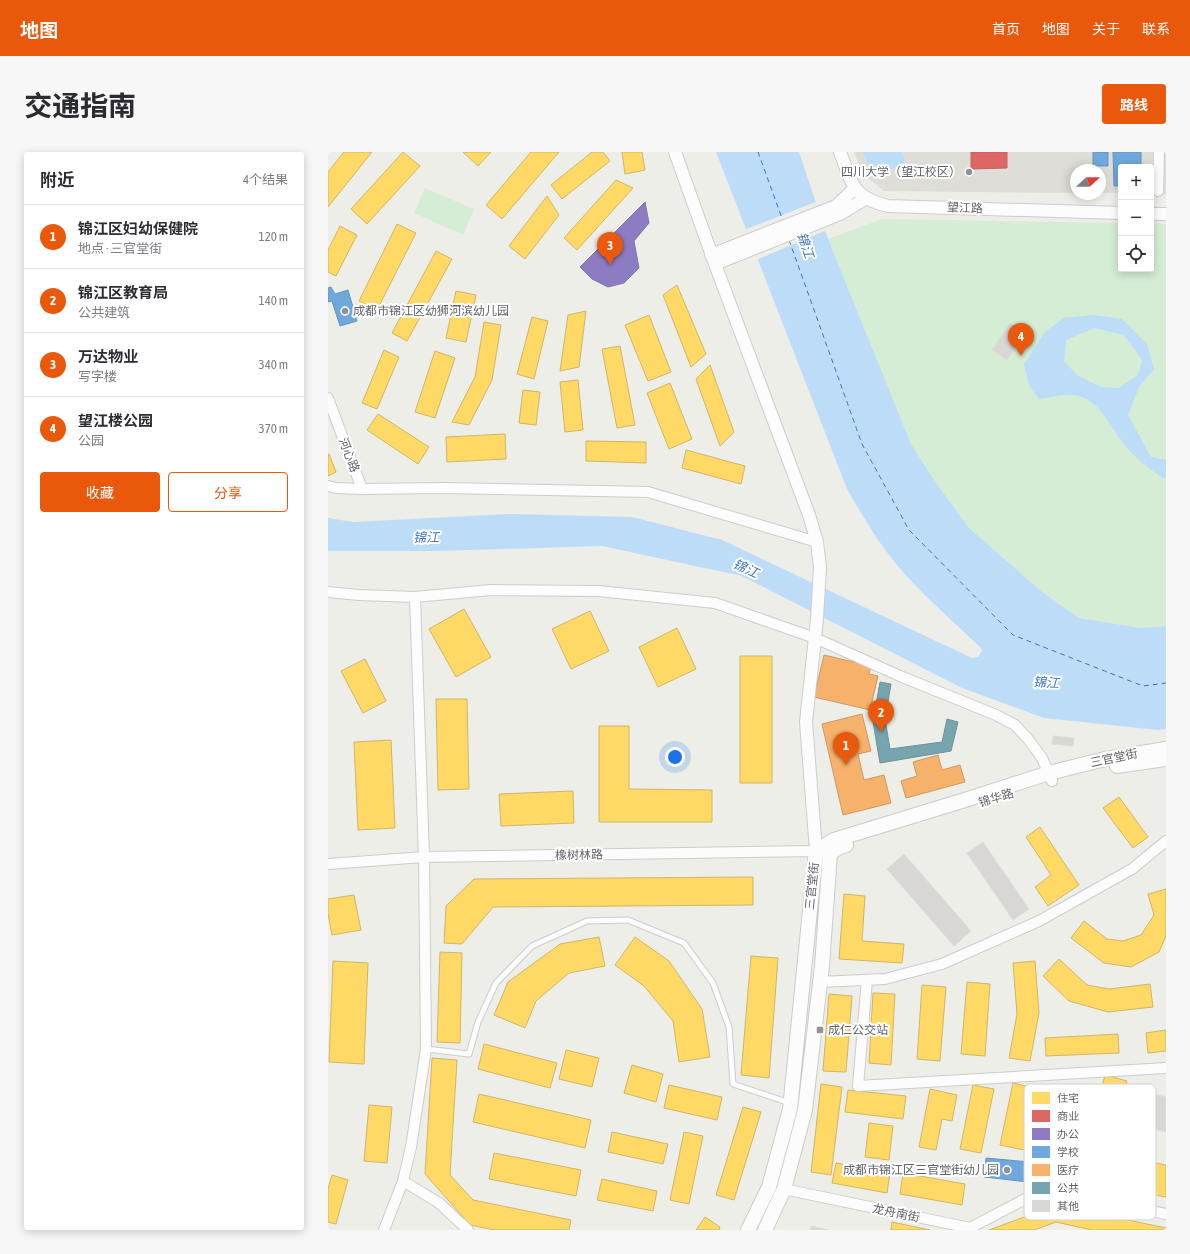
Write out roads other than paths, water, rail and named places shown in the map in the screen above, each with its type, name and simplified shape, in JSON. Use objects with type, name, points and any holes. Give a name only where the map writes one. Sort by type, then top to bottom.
[{"type":"main road","name":"三官堂街","points":[[748,1230],[769,1187],[791,1103],[816,851],[834,840],[958,802],[1051,777],[1105,759],[1166,749]]},
{"type":"main road","name":"锦华路","points":[[830,853],[840,847],[1051,777],[1166,759]]},
{"type":"main road","name":"三官堂街","points":[[765,1230],[784,1189],[805,1110],[819,982],[830,853]]},
{"type":"street","points":[[675,152],[713,260],[807,508],[817,542],[820,567],[817,619],[806,722],[816,851]]},
{"type":"street","name":"望江路","points":[[840,152],[854,189],[866,199],[888,206],[1118,213]]},
{"type":"street","points":[[1158,191],[1159,152]]},
{"type":"street","points":[[838,210],[854,189]]},
{"type":"street","points":[[713,260],[866,199]]},
{"type":"street","points":[[1154,214],[1166,214]]},
{"type":"street","name":"河心路","points":[[328,398],[362,489]]},
{"type":"street","points":[[328,486],[336,488],[362,489],[443,488],[648,492],[817,542]]},
{"type":"street","points":[[328,592],[358,595],[415,597],[491,590],[598,591],[715,603],[815,638],[900,676],[996,715],[1015,725],[1028,739],[1042,758],[1051,777]]},
{"type":"street","points":[[384,1230],[403,1181],[411,1147],[426,1049],[424,857],[415,597]]},
{"type":"street","points":[[819,982],[886,979],[942,964],[1039,921],[1132,869],[1166,841]]},
{"type":"street","name":"橡树林路","points":[[328,864],[424,857],[816,851],[830,853]]},
{"type":"street","points":[[867,980],[858,1086],[1166,1068]]},
{"type":"street","points":[[403,1181],[439,1203],[468,1230]]},
{"type":"street","name":"龙舟南街","points":[[784,1189],[970,1229],[1024,1200]]},
{"type":"street","name":"龙舟南街","points":[[1156,1212],[1166,1214]]},
{"type":"lane","points":[[426,1049],[469,1054],[478,1022],[496,983],[532,946],[587,921],[628,920],[684,942],[714,983],[729,1027],[733,1084],[791,1103]]},
{"type":"water","name":"锦江","points":[[716,152],[799,152],[828,239],[911,444],[934,480],[969,528],[1041,591],[1079,618],[1141,628],[1166,626],[1166,729],[1158,730],[1044,718],[962,688],[742,576],[602,546],[440,551],[328,551],[328,518],[353,522],[512,514],[632,517],[722,540],[972,658],[978,657],[982,651],[981,648],[922,593],[896,563],[873,532],[847,489]]},
{"type":"water","points":[[863,152],[902,152],[906,163],[873,176]]},
{"type":"water","points":[[1093,315],[1122,319],[1147,344],[1154,369],[1139,387],[1128,415],[1151,457],[1166,460],[1166,478],[1163,478],[1142,463],[1133,454],[1103,414],[1090,401],[1073,395],[1039,399],[1029,385],[1024,364],[1045,332],[1064,318]],"holes":[[[1094,328],[1124,335],[1142,360],[1138,375],[1119,388],[1101,387],[1077,375],[1064,361],[1066,340]]]},
{"type":"place","name":"四川大学（望江校区）","points":[[969,172]]},
{"type":"place","name":"万达物业","points":[[610,265]]},
{"type":"place","name":"成都市锦江区幼狮河滨幼儿园","points":[[345,311]]},
{"type":"place","name":"望江楼公园","points":[[1021,356]]},
{"type":"place","name":"锦江区教育局","points":[[881,732]]},
{"type":"place","name":"锦江区妇幼保健院","points":[[846,765]]},
{"type":"place","name":"成仁公交站","points":[[820,1030]]},
{"type":"place","name":"成都市锦江区三官堂街幼儿园","points":[[1007,1170]]}]
